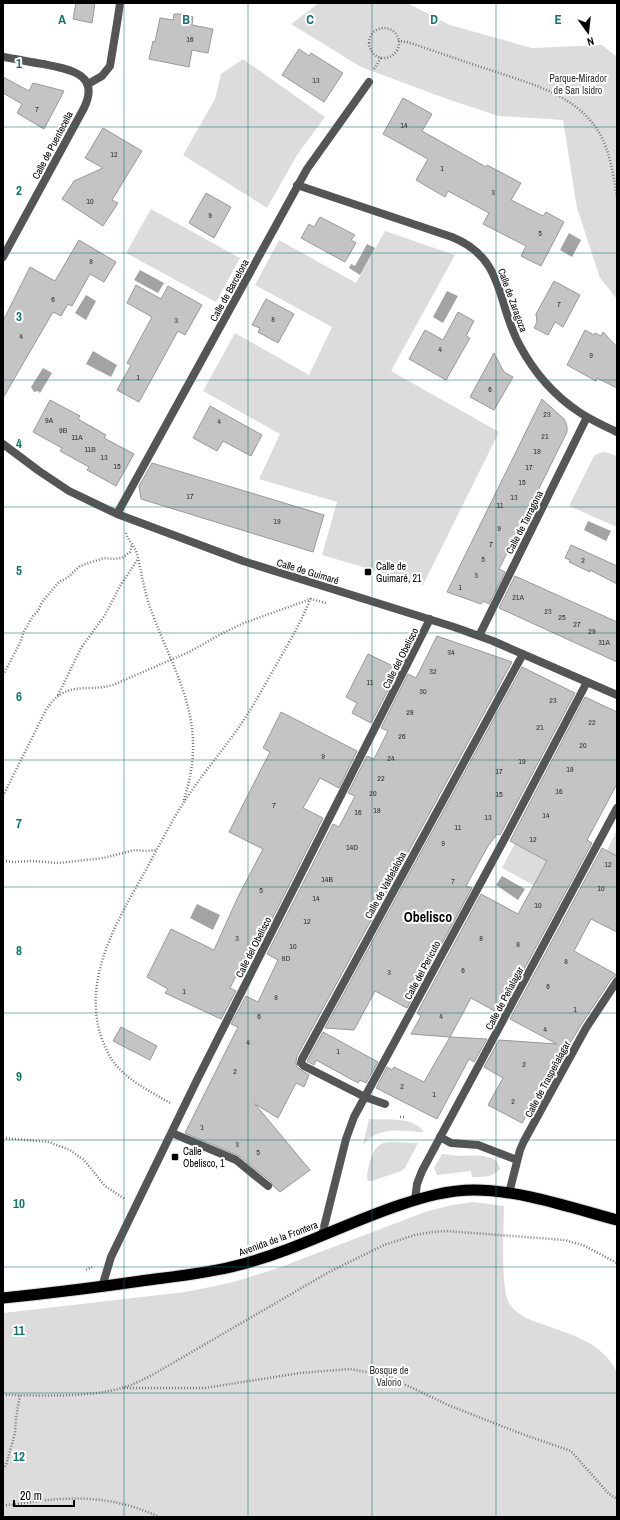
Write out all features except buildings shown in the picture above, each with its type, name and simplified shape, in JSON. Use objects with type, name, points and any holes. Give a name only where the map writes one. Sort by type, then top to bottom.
[{"type":"highway","name":"Avenida de la Frontera","points":[[3,1298],[102,1287],[226,1268],[279,1252],[371,1215],[415,1200],[460,1190],[485,1190],[509,1193],[617,1220]]},
{"type":"street","points":[[3,57],[67,69],[80,75],[88,84],[102,76],[110,66],[120,3]]},
{"type":"street","name":"Calle de Barcelona","points":[[117,514],[297,186],[313,159],[369,82]]},
{"type":"street","name":"Calle de Puentecella","points":[[3,257],[87,101],[89,95],[88,84]]},
{"type":"street","name":"Calle de Zaragoza","points":[[297,186],[452,237],[477,251],[485,260],[494,275],[512,330],[532,365],[556,394],[577,411],[617,432]]},
{"type":"street","name":"Calle de Tarragona","points":[[479,636],[587,417]]},
{"type":"street","name":"Calle de Guimaré","points":[[3,444],[69,491],[117,514],[222,554],[479,636],[616,694]]},
{"type":"street","name":"Calle del Obelisco","points":[[102,1287],[111,1256],[136,1205],[430,620]]},
{"type":"street","name":"Calle de Valdelaloba","points":[[385,1104],[365,1096],[304,1066],[301,1063],[302,1059],[523,654]]},
{"type":"street","name":"Calle del Pericuto","points":[[322,1235],[348,1132],[365,1096],[505,838],[587,682]]},
{"type":"street","name":"Calle de Peñalagar","points":[[415,1200],[419,1177],[617,808]]},
{"type":"street","name":"Calle de Traspeñalagar","points":[[509,1193],[517,1160],[524,1140],[579,1040],[617,981]]},
{"type":"street","points":[[172,1133],[236,1160],[268,1186]]},
{"type":"street","points":[[440,1138],[451,1143],[478,1145],[517,1160]]},
{"type":"path","points":[[380,29],[389,29],[396,35],[398,49],[387,58],[381,58],[375,55],[370,49],[369,41],[372,33],[380,29]]},
{"type":"path","points":[[398,41],[407,42],[538,86],[556,94],[570,103],[587,118],[603,140],[612,167],[617,196]]},
{"type":"path","points":[[373,72],[381,58]]},
{"type":"path","points":[[126,530],[126,534],[135,548],[149,604],[186,696],[194,740],[192,767],[181,807]]},
{"type":"path","points":[[3,675],[21,641],[23,633],[33,616],[38,611],[42,602],[59,582],[67,578],[80,566],[104,558],[122,558],[130,552],[132,544]]},
{"type":"path","points":[[3,796],[46,710],[62,690],[69,671],[81,648],[105,615],[120,586],[138,559]]},
{"type":"path","points":[[183,1110],[131,1079],[115,1064],[103,1043],[97,1020],[96,987],[103,954],[117,922],[181,807],[251,708],[292,639],[316,584]]},
{"type":"path","points":[[57,697],[64,692],[74,689],[103,688],[113,685],[172,660],[233,628],[310,600]]},
{"type":"path","points":[[3,861],[58,863],[103,858],[135,850],[157,850]]},
{"type":"path","points":[[3,1138],[49,1142],[70,1150],[84,1160],[105,1186],[136,1205]]},
{"type":"path","points":[[122,1388],[154,1374],[329,1272],[384,1244],[415,1235],[446,1231],[561,1240],[585,1246],[617,1263]]},
{"type":"path","points":[[86,1270],[92,1267]]},
{"type":"path","points":[[3,1395],[94,1393],[122,1388],[205,1388],[300,1373],[350,1368],[387,1376],[448,1405],[522,1434],[571,1451],[609,1494],[617,1499]]},
{"type":"path","points":[[3,1469],[6,1465],[15,1434],[20,1395]]},
{"type":"path","points":[[3,1505],[50,1500],[108,1500],[127,1504],[159,1517]]},
{"type":"green space","name":"Parque-Mirador de San Isidro","points":[[319,3],[407,3],[450,25],[532,48],[602,45],[617,57],[617,299],[600,278],[577,208],[563,120],[499,116],[450,100],[361,67],[291,24]]},
{"type":"green space","points":[[243,59],[325,117],[297,155],[267,208],[183,155],[215,99],[221,74]]},
{"type":"green space","points":[[151,209],[240,258],[216,302],[126,253]]},
{"type":"green space","points":[[385,231],[455,255],[391,371],[499,432],[423,585],[322,555],[337,502],[259,479],[280,434],[203,391],[235,333],[309,375],[332,327],[255,285],[279,240],[356,283]]},
{"type":"green space","points":[[605,452],[617,456],[617,527],[569,506],[594,456]]},
{"type":"green space","points":[[617,830],[617,856],[607,850]]},
{"type":"green space","points":[[515,843],[569,873],[556,898],[502,868]]},
{"type":"green space","points":[[369,1119],[407,1121],[413,1123],[424,1132],[399,1130],[384,1132],[376,1134],[363,1145]]},
{"type":"green space","points":[[392,1142],[418,1143],[405,1168],[401,1171],[368,1181],[368,1169],[375,1150],[382,1144]]},
{"type":"green space","points":[[442,1154],[489,1157],[498,1164],[500,1169],[494,1174],[483,1177],[472,1177],[471,1171],[437,1175],[434,1168]]},
{"type":"green space","name":"Bosque de Valorio","points":[[473,1202],[504,1206],[504,1284],[509,1303],[515,1311],[528,1319],[585,1341],[603,1353],[617,1372],[617,1517],[3,1517],[3,1313],[185,1292],[230,1283],[278,1268],[428,1211]]},
{"type":"shaded area","points":[[569,233],[581,240],[572,257],[560,250]]},
{"type":"shaded area","points":[[367,244],[375,248],[360,275],[349,268],[351,264],[355,266]]},
{"type":"shaded area","points":[[140,270],[164,283],[158,293],[134,280]]},
{"type":"shaded area","points":[[447,291],[458,296],[443,323],[433,317]]},
{"type":"shaded area","points":[[86,295],[96,301],[86,320],[75,313]]},
{"type":"shaded area","points":[[93,351],[117,365],[111,377],[86,364]]},
{"type":"shaded area","points":[[43,368],[52,373],[40,393],[38,391],[34,392],[31,387]]},
{"type":"shaded area","points":[[588,521],[611,531],[606,541],[584,530]]},
{"type":"shaded area","points":[[502,876],[525,889],[518,900],[496,885]]},
{"type":"shaded area","points":[[197,904],[220,915],[213,930],[190,918]]},
{"type":"place","name":"Calle de Guimaré, 21","points":[[368,572]]},
{"type":"place","name":"Calle Obelisco, 1","points":[[175,1157]]},
{"type":"district","name":"Obelisco","points":[[428,917]]}]
